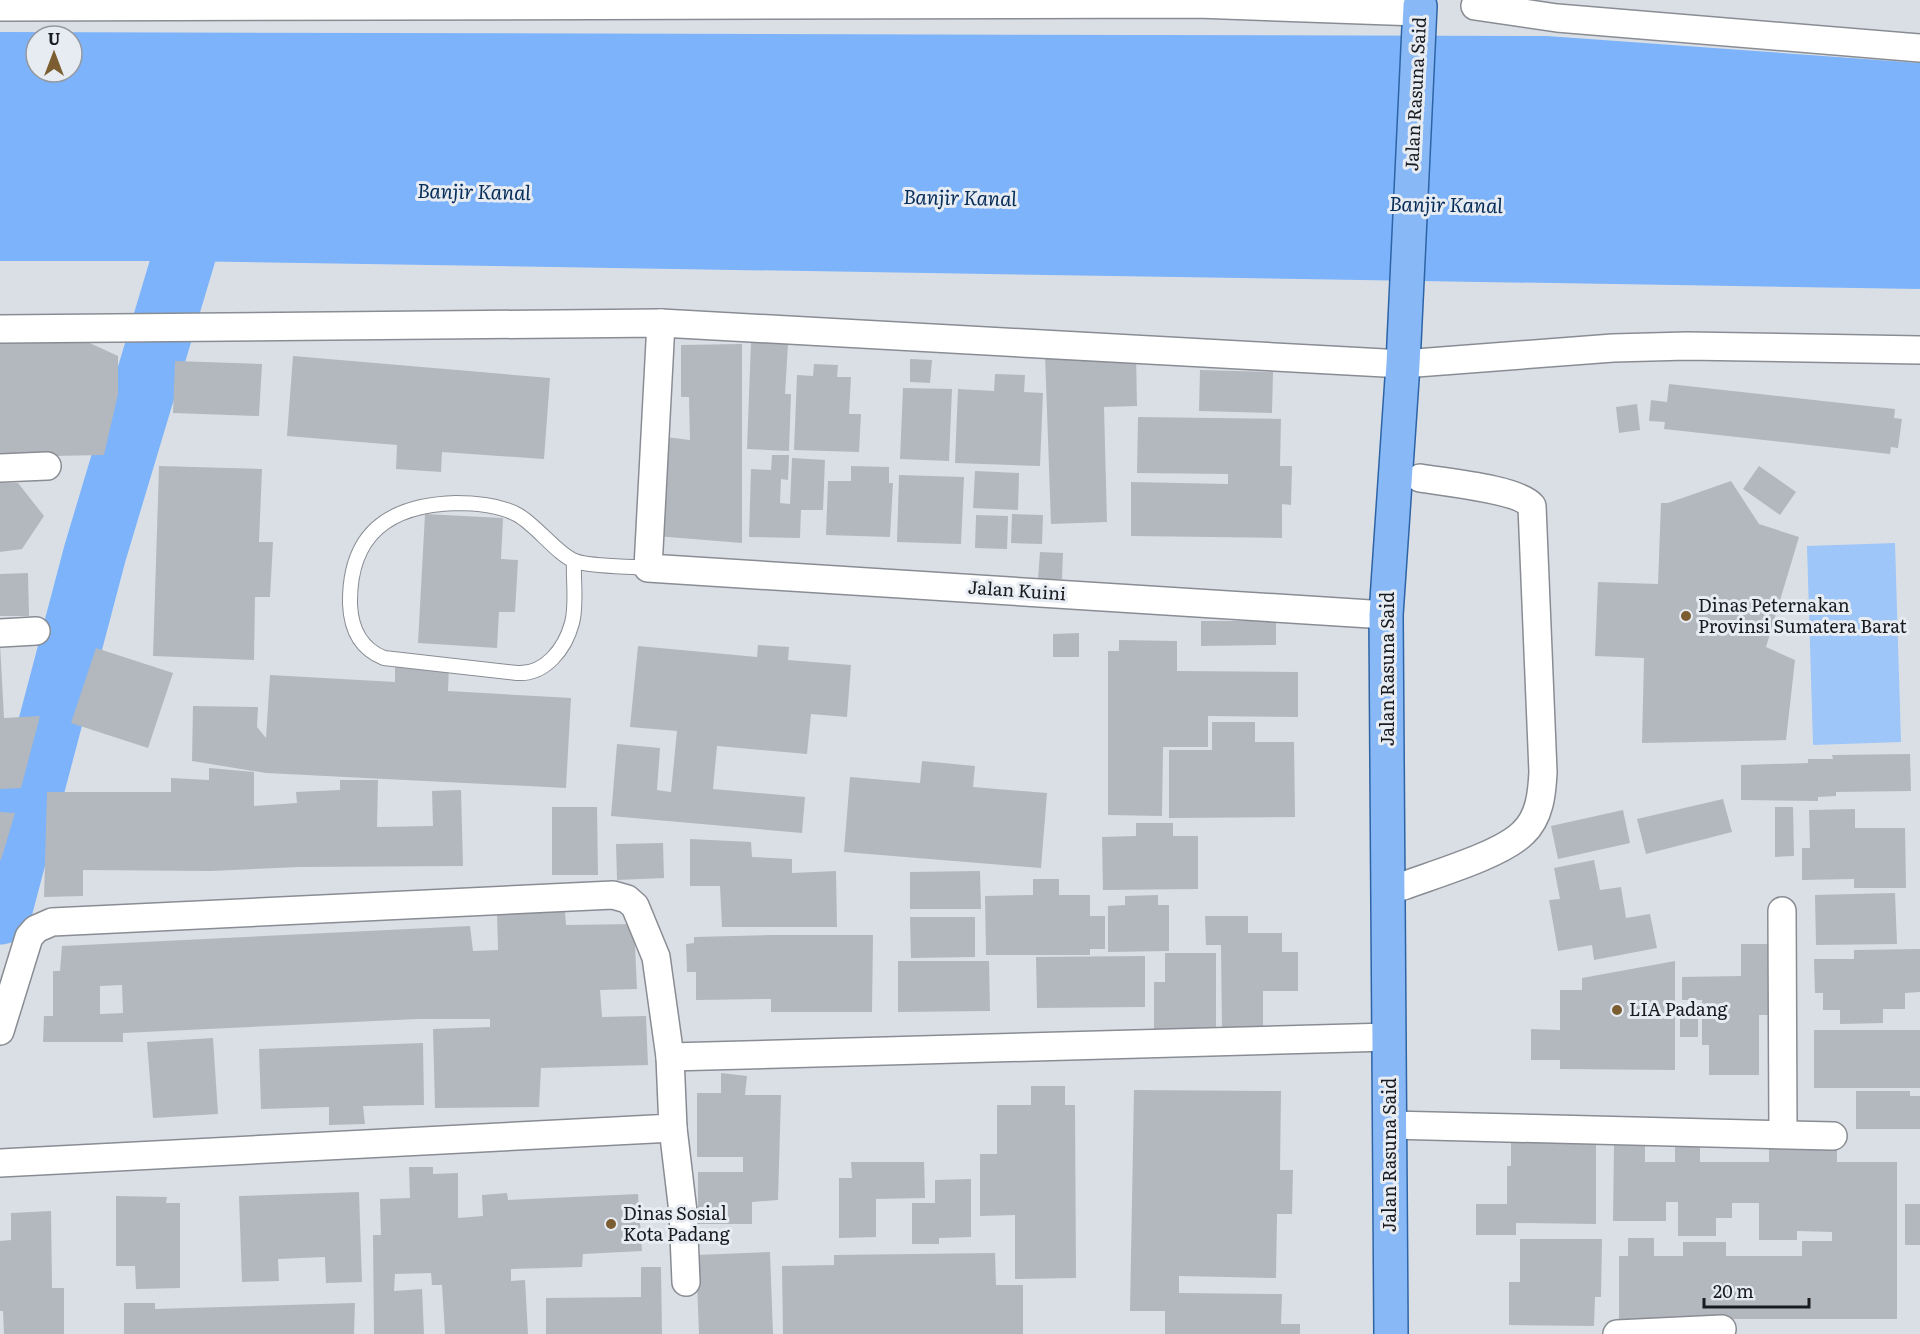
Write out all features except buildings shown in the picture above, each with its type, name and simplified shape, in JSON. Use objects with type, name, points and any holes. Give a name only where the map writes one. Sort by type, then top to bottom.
[{"type":"main road","name":"Jalan Rasuna Said","points":[[1390,1334],[1389,1037],[1396,889],[1386,615],[1408,476],[1404,352],[1418,6]]},
{"type":"street","points":[[0,7],[882,3],[1418,6]]},
{"type":"street","points":[[1475,6],[1557,18],[1920,48]]},
{"type":"street","points":[[648,568],[661,323]]},
{"type":"street","points":[[0,329],[661,323],[1404,352],[1697,346],[1920,350]]},
{"type":"street","points":[[0,468],[47,466]]},
{"type":"street","points":[[1396,889],[1497,849],[1524,832],[1538,808],[1543,772],[1532,506],[1524,499],[1502,493],[1408,476]]},
{"type":"street","name":"Jalan Kuini","points":[[648,568],[1386,615]]},
{"type":"street","points":[[0,633],[36,631]]},
{"type":"street","points":[[0,1031],[12,962],[36,928],[52,922],[613,895],[627,898],[635,906],[656,957],[670,1057],[673,1128],[683,1212],[686,1282]]},
{"type":"street","points":[[1782,911],[1783,1133]]},
{"type":"street","points":[[670,1057],[1389,1037]]},
{"type":"street","points":[[1390,1125],[1833,1136]]},
{"type":"street","points":[[0,1163],[673,1128]]},
{"type":"street","points":[[1617,1334],[1722,1329]]},
{"type":"lane","points":[[574,561],[571,625],[549,663],[534,673],[517,674],[384,658],[369,652],[359,640],[353,623],[350,607],[352,570],[364,541],[378,526],[415,507],[460,503],[504,509],[531,524],[574,561],[648,568]]},
{"type":"shaded area","points":[[1895,543],[1901,742],[1813,745],[1807,546]]},
{"type":"water","name":"Banjir Kanal","points":[[0,32],[24,32],[24,84],[84,84],[84,32],[1547,36],[1920,63],[1920,289],[181,261],[0,261]]},
{"type":"waterway","points":[[0,913],[95,553],[205,186]]},
{"type":"place","name":"Dinas Peternakan Provinsi Sumatera Barat","points":[[1686,616]]},
{"type":"place","name":"LIA Padang","points":[[1617,1010]]},
{"type":"place","name":"Dinas Sosial Kota Padang","points":[[611,1224]]}]
